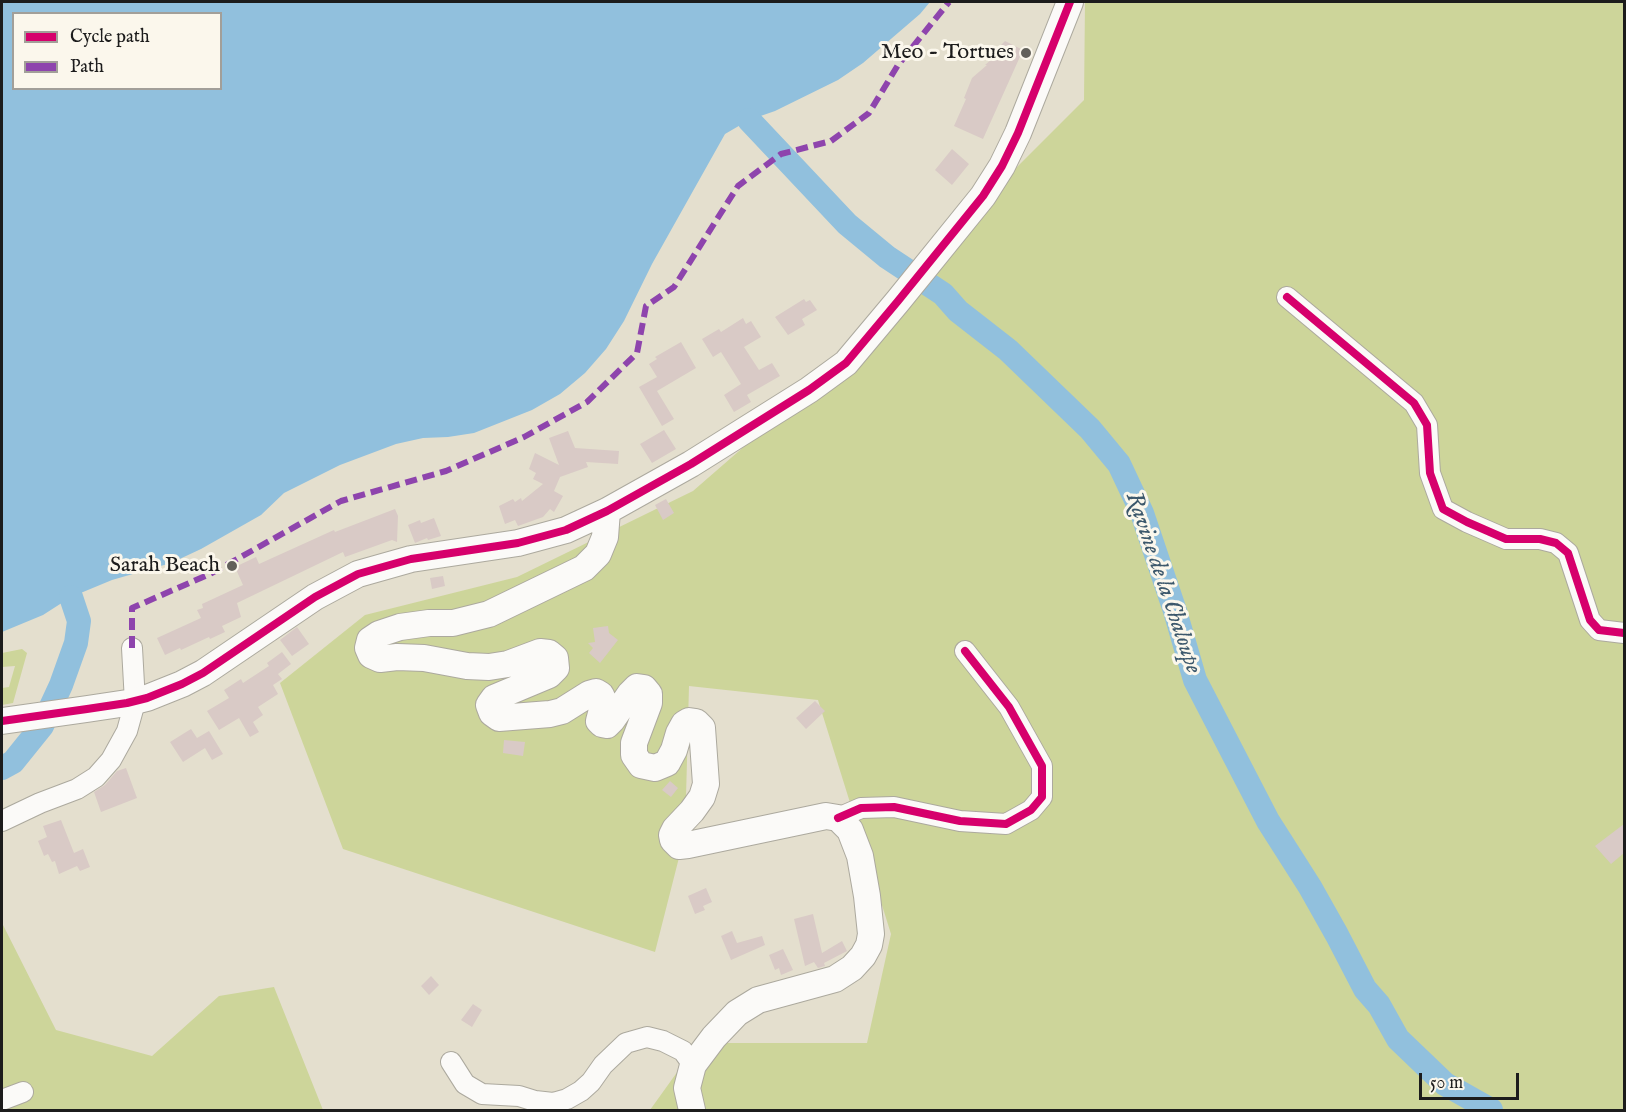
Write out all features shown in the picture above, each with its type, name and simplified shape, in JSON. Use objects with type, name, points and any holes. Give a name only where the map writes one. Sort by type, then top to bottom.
[{"type":"main road","points":[[2,721],[131,703],[182,684],[203,673],[315,597],[358,574],[411,559],[518,543],[566,530],[607,512],[691,464],[819,383],[846,363],[983,196],[1002,166],[1018,133],[1070,2]]},
{"type":"main road","points":[[607,512],[605,537],[598,554],[584,568],[489,614],[453,623],[429,623],[400,627],[370,640],[368,648],[371,656],[380,659],[424,658],[467,666],[489,667],[508,664],[540,652],[549,653],[555,658],[556,668],[549,675],[494,698],[489,705],[492,713],[499,718],[562,711],[596,692],[601,694],[604,702],[599,721],[607,725],[630,694],[637,687],[644,688],[649,694],[649,703],[634,742],[634,755],[641,765],[656,768],[667,763],[684,724],[689,721],[696,722],[702,728],[706,784],[702,797],[672,835],[679,846],[826,816],[838,818],[850,830],[860,856],[871,934],[869,945],[863,956],[852,968],[835,979],[758,1000],[737,1013],[714,1036],[693,1065],[687,1088],[692,1110]]},
{"type":"street","points":[[1287,297],[1414,403],[1427,425],[1430,473],[1443,509],[1506,539],[1540,539],[1556,543],[1568,553],[1590,620],[1599,630],[1624,633]]},
{"type":"street","points":[[2,821],[77,789],[96,777],[111,760],[127,731],[131,703],[132,648]]},
{"type":"street","points":[[838,818],[861,808],[894,807],[960,821],[1006,824],[1031,810],[1042,797],[1042,766],[1009,707],[965,651]]},
{"type":"street","points":[[451,1062],[465,1084],[482,1094],[519,1096],[553,1103],[567,1099],[581,1091],[626,1043],[647,1037],[663,1041],[683,1051],[693,1065]]},
{"type":"street","points":[[2,1100],[23,1092]]},
{"type":"green space","points":[[1085,2],[1624,2],[1624,1110],[650,1110],[698,1043],[867,1043],[891,934],[818,700],[689,686],[685,834],[655,952],[343,849],[280,683],[365,615],[517,577],[693,491],[846,358],[1000,184],[1084,100]]},
{"type":"green space","points":[[22,649],[27,653],[13,703],[2,705],[2,688],[9,687],[15,666],[2,667],[2,653]]},
{"type":"green space","points":[[2,923],[56,1030],[152,1056],[219,996],[274,987],[323,1110],[2,1110]]},
{"type":"water","points":[[2,2],[930,2],[920,14],[863,63],[838,80],[775,111],[749,120],[725,134],[652,264],[624,321],[606,349],[585,373],[560,394],[532,410],[474,433],[423,438],[396,444],[340,465],[284,493],[261,515],[201,549],[171,563],[112,580],[71,597],[43,615],[2,632]]},
{"type":"building","points":[[1005,41],[1023,50],[983,139],[954,126],[972,78],[987,65],[985,65]]},
{"type":"building","points":[[952,149],[969,164],[952,185],[935,170]]},
{"type":"building","points":[[804,299],[806,302],[810,300],[817,310],[802,319],[805,325],[788,335],[775,317]]},
{"type":"building","points":[[743,318],[746,324],[751,321],[761,337],[744,347],[759,370],[772,363],[780,376],[747,395],[751,402],[734,412],[724,395],[741,384],[721,352],[713,357],[702,339],[719,329],[721,332]]},
{"type":"building","points":[[681,342],[696,368],[657,391],[674,419],[662,426],[639,387],[657,377],[649,364],[657,359],[655,357]]},
{"type":"building","points":[[664,430],[676,449],[652,463],[640,444]]},
{"type":"building","points":[[568,431],[575,448],[619,451],[618,464],[586,462],[588,467],[560,477],[554,491],[563,496],[554,512],[550,509],[543,517],[518,526],[515,520],[505,524],[499,506],[513,499],[515,502],[521,498],[522,501],[543,484],[533,479],[536,473],[529,469],[535,453],[559,465],[549,438]]},
{"type":"building","points":[[666,499],[674,513],[663,520],[655,505]]},
{"type":"building","points":[[395,509],[398,516],[397,542],[392,540],[345,557],[343,552],[237,603],[241,617],[222,626],[225,632],[165,655],[157,638],[201,618],[197,610],[203,608],[202,604],[243,585],[235,567],[256,557],[259,564],[334,530],[335,532]]},
{"type":"building","points":[[434,518],[441,536],[415,543],[408,525]]},
{"type":"building","points":[[443,576],[445,586],[432,589],[430,578]]},
{"type":"building","points":[[608,626],[609,633],[618,640],[600,663],[589,653],[593,648],[588,643],[595,642],[593,628]]},
{"type":"building","points":[[297,627],[309,644],[292,656],[280,640]]},
{"type":"building","points":[[282,652],[291,664],[278,674],[282,679],[273,685],[278,694],[258,707],[263,715],[253,722],[259,732],[250,737],[239,718],[219,730],[207,711],[229,698],[224,690],[241,679],[243,683],[269,666],[267,663]]},
{"type":"building","points":[[815,701],[825,711],[806,729],[796,718]]},
{"type":"building","points":[[191,729],[197,738],[209,731],[223,754],[212,760],[205,748],[183,762],[170,742]]},
{"type":"building","points":[[504,740],[525,742],[523,756],[503,753]]},
{"type":"building","points":[[126,768],[137,798],[101,812],[94,792],[105,785],[117,771]]},
{"type":"building","points":[[670,781],[678,788],[671,797],[662,790]]},
{"type":"building","points":[[61,820],[74,853],[83,849],[90,867],[80,871],[77,866],[59,874],[55,861],[52,862],[48,854],[44,856],[38,841],[47,837],[43,826]]},
{"type":"building","points":[[1624,824],[1624,853],[1611,864],[1595,846]]},
{"type":"building","points":[[706,888],[712,902],[703,906],[705,910],[695,914],[688,896]]},
{"type":"building","points":[[813,914],[822,953],[842,941],[847,951],[824,963],[825,966],[818,968],[814,962],[805,966],[794,919]]},
{"type":"building","points":[[732,931],[737,943],[762,936],[765,945],[731,960],[721,936]]},
{"type":"building","points":[[783,949],[793,970],[781,975],[779,968],[775,970],[769,955]]},
{"type":"building","points":[[431,976],[439,985],[429,995],[421,986]]},
{"type":"building","points":[[473,1004],[482,1010],[472,1027],[461,1020]]},
{"type":"waterway","name":"Ravine de la Chaloupe","points":[[749,120],[847,224],[887,257],[943,294],[958,311],[1008,350],[1090,429],[1119,464],[1142,513],[1175,611],[1195,680],[1268,821],[1310,887],[1365,989],[1379,1005],[1398,1039],[1445,1084],[1491,1110]]},
{"type":"waterway","points":[[2,768],[13,762],[42,726],[61,685],[76,643],[79,621],[71,597]]},
{"type":"marked path","points":[[132,648],[132,608],[212,573],[341,501],[446,471],[524,437],[587,402],[637,353],[646,306],[674,287],[738,186],[781,154],[831,141],[869,113],[898,65],[949,2]]},
{"type":"cycle path","points":[[2,721],[127,703],[147,698],[182,684],[203,673],[315,597],[358,574],[411,559],[518,543],[566,530],[607,511],[691,464],[809,390],[846,363],[983,196],[1002,166],[1018,133],[1070,2]]},
{"type":"cycle path","points":[[1287,297],[1414,403],[1427,425],[1430,473],[1443,509],[1506,539],[1540,539],[1556,543],[1568,553],[1590,620],[1599,630],[1624,633]]},
{"type":"cycle path","points":[[838,818],[861,808],[894,807],[960,821],[1006,824],[1031,810],[1042,797],[1042,766],[1009,707],[965,651]]},
{"type":"place","name":"Meo - Tortues","points":[[1026,53]]},
{"type":"place","name":"Sarah Beach","points":[[232,566]]}]
